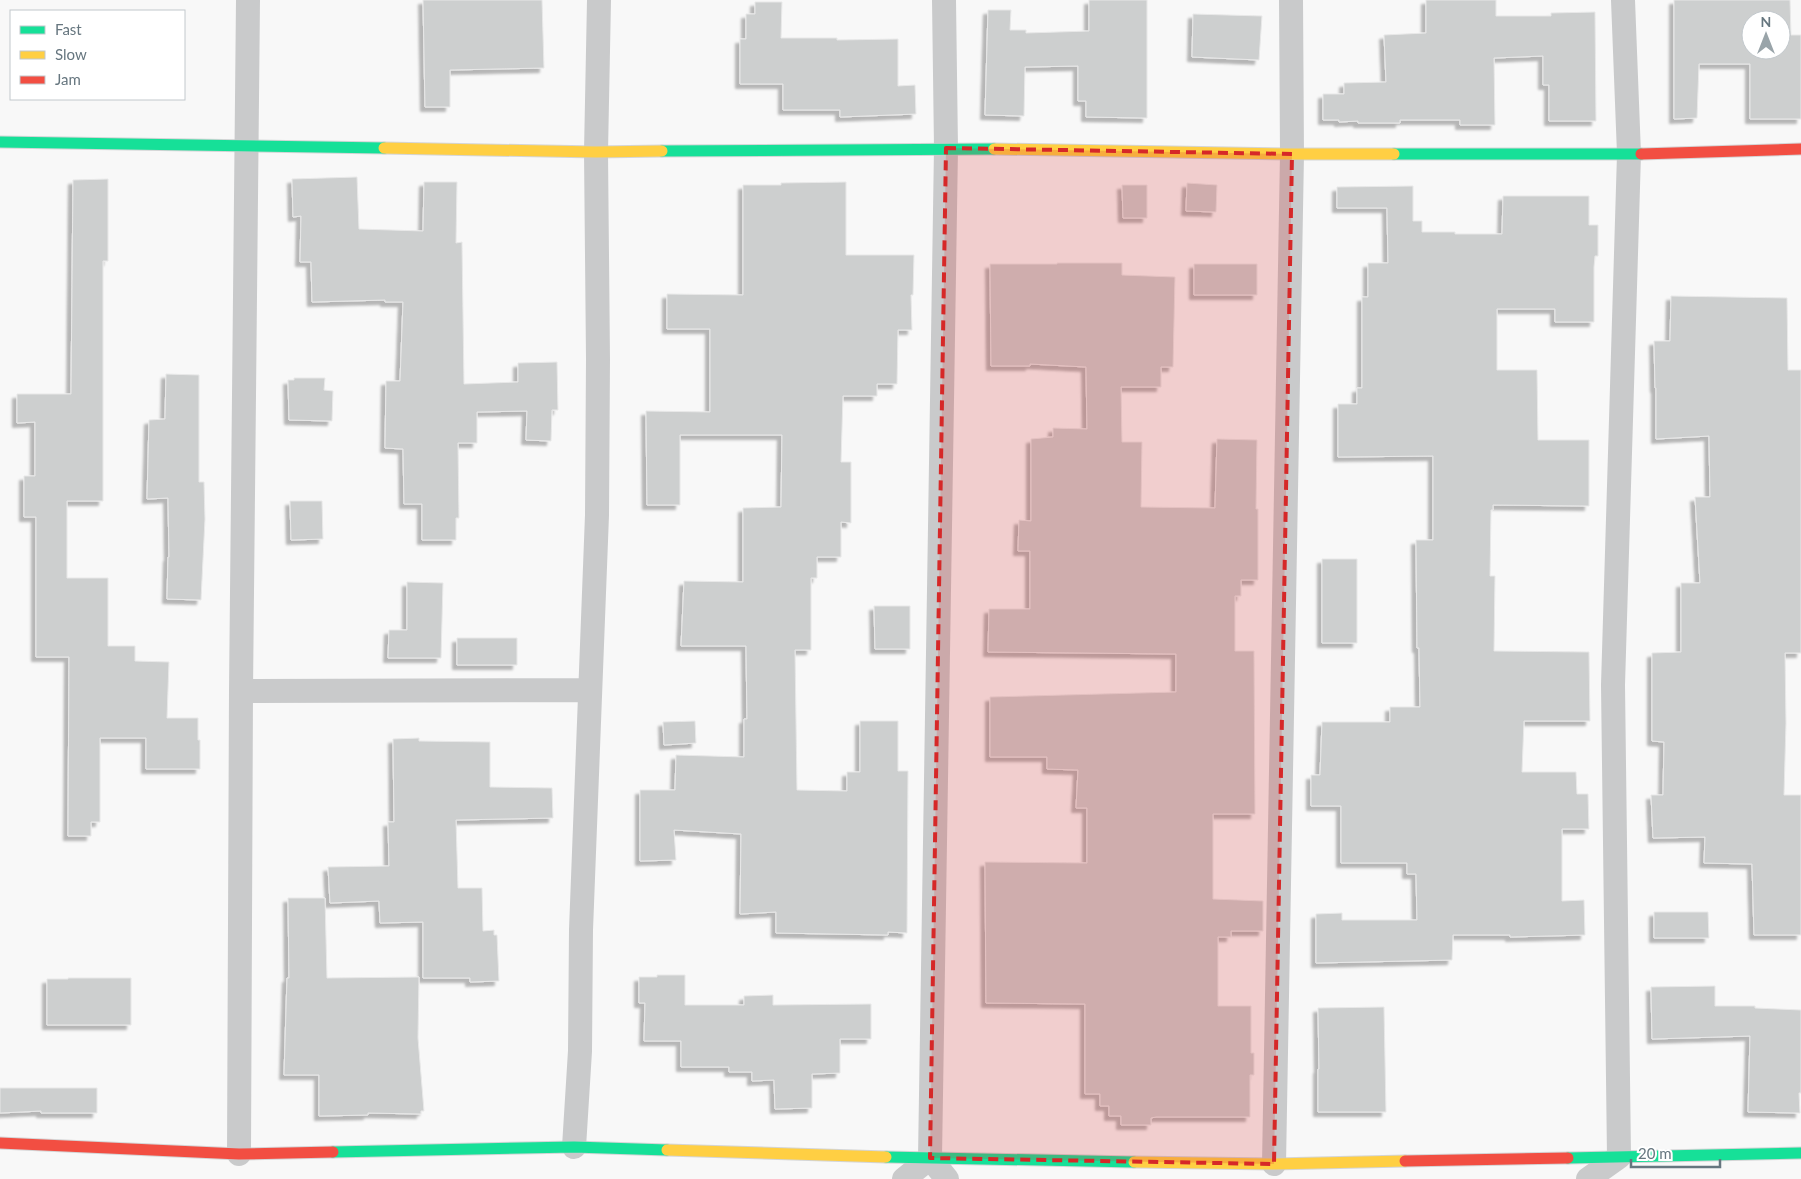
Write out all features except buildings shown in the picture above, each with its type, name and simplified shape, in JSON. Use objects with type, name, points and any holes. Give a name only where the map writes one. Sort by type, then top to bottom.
[{"type":"street","points":[[239,1154],[241,691],[248,0]]},
{"type":"street","points":[[574,1147],[580,1052],[581,930],[597,515],[596,152],[599,0]]},
{"type":"street","points":[[944,0],[946,148],[930,1158],[947,1179]]},
{"type":"street","points":[[1274,1164],[1292,154],[1291,0]]},
{"type":"street","points":[[1619,1157],[1613,685],[1629,154],[1623,0]]},
{"type":"street","points":[[0,142],[596,152],[946,148],[1292,154],[1629,154],[1801,149]]},
{"type":"street","points":[[241,691],[590,690]]},
{"type":"street","points":[[0,1143],[239,1154],[574,1147],[930,1158],[1274,1164],[1801,1153]]},
{"type":"street","points":[[1588,1179],[1619,1157]]},
{"type":"street","points":[[904,1179],[930,1158]]},
{"type":"highlighted area","points":[[946,148],[1292,154],[1274,1164],[930,1158]]},
{"type":"traffic: fast","points":[[0,142],[384,148]]},
{"type":"traffic: fast","points":[[662,151],[994,149]]},
{"type":"traffic: fast","points":[[1394,154],[1641,154]]},
{"type":"traffic: fast","points":[[333,1152],[574,1147],[667,1150]]},
{"type":"traffic: fast","points":[[1568,1158],[1801,1153]]},
{"type":"traffic: fast","points":[[886,1157],[1134,1162]]},
{"type":"traffic: slow","points":[[384,148],[596,152],[662,151]]},
{"type":"traffic: slow","points":[[994,149],[1394,154]]},
{"type":"traffic: slow","points":[[667,1150],[886,1157]]},
{"type":"traffic: slow","points":[[1134,1162],[1274,1164],[1405,1161]]},
{"type":"traffic: jam","points":[[1641,154],[1801,149]]},
{"type":"traffic: jam","points":[[0,1143],[239,1154],[333,1152]]},
{"type":"traffic: jam","points":[[1405,1161],[1568,1158]]}]
